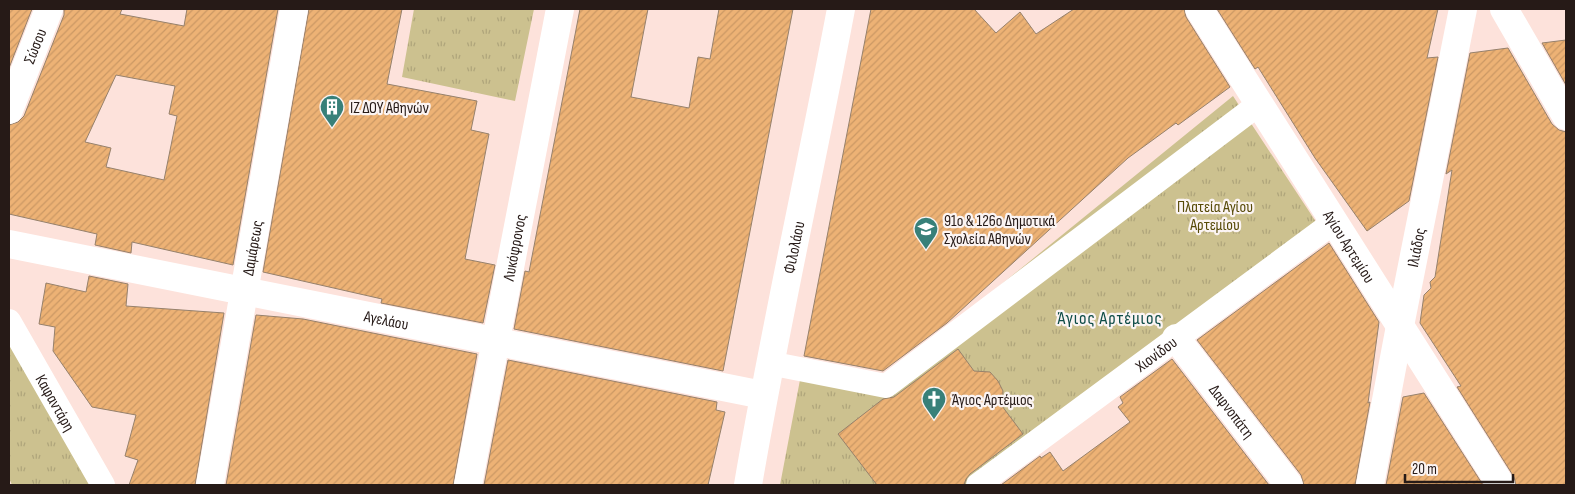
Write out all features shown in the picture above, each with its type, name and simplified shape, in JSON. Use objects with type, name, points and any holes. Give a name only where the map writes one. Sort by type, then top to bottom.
[{"type":"street","name":"Σώσου","points":[[9,110],[49,9]]},
{"type":"street","name":"Δαμάρεως","points":[[210,485],[294,9]]},
{"type":"street","name":"Λυκόφρονος","points":[[468,485],[560,9]]},
{"type":"street","name":"Φιλολάου","points":[[748,485],[769,363],[813,155],[841,9]]},
{"type":"street","name":"Αγίου Αρτεμίου","points":[[1199,9],[1501,485]]},
{"type":"street","name":"Ιλιάδος","points":[[1370,485],[1464,9]]},
{"type":"street","points":[[1504,9],[1566,116]]},
{"type":"street","points":[[769,363],[886,386],[1259,104]]},
{"type":"street","name":"Χιονίδου","points":[[978,485],[1334,222]]},
{"type":"street","name":"Αγελάου","points":[[9,244],[763,395]]},
{"type":"street","name":"Καφαντάρη","points":[[9,321],[102,485]]},
{"type":"street","name":"Δαφνοπάτη","points":[[1176,338],[1289,485]]},
{"type":"green space","points":[[414,9],[534,9],[515,101],[402,77]]},
{"type":"green space","name":"Πλατεία Αγίου Αρτεμίου","points":[[1233,96],[1324,234],[990,485],[780,485],[803,364],[885,379]]},
{"type":"green space","points":[[9,341],[103,485],[12,485],[9,478]]},
{"type":"building","points":[[9,9],[32,9],[9,68]]},
{"type":"building","points":[[64,9],[122,9],[120,14],[184,26],[187,9],[278,9],[233,265],[132,242],[131,253],[95,245],[97,234],[9,214],[9,125],[18,122],[24,116],[64,15]],"holes":[[[116,75],[175,86],[169,114],[177,116],[164,180],[106,167],[111,148],[85,142]]]},
{"type":"building","points":[[309,9],[402,9],[387,84],[477,101],[471,130],[489,134],[465,259],[495,265],[483,323],[381,303],[382,299],[263,272]]},
{"type":"building","points":[[580,9],[648,9],[631,97],[689,108],[698,57],[710,59],[719,9],[793,9],[723,371],[514,329],[525,271],[529,272]]},
{"type":"building","name":"91ο & 126ο Δημοτικά Σχολεία Αθηνών","points":[[871,9],[974,9],[996,33],[1020,12],[1036,34],[1074,9],[1184,9],[1186,17],[1230,87],[1128,158],[947,323],[883,371],[804,356]]},
{"type":"building","points":[[1217,9],[1438,9],[1427,58],[1438,57],[1409,201],[1367,231],[1315,158],[1258,67],[1255,69]]},
{"type":"building","points":[[1566,40],[1566,85],[1542,43]]},
{"type":"building","points":[[1508,48],[1552,124],[1559,130],[1566,132],[1566,485],[1516,485],[1514,477],[1457,387],[1461,386],[1420,323],[1424,295],[1431,288],[1430,282],[1435,277],[1452,170],[1446,174],[1470,53]]},
{"type":"building","points":[[1329,243],[1379,322],[1368,403],[1370,402],[1355,485],[1304,485],[1301,475],[1197,340]]},
{"type":"building","points":[[89,276],[128,284],[126,306],[224,313],[195,485],[129,485],[138,460],[125,456],[136,415],[92,407],[53,351],[55,327],[39,324],[46,283],[86,292]]},
{"type":"building","points":[[256,315],[303,319],[477,354],[453,485],[226,485]]},
{"type":"building","name":"Άγιος Αρτέμιος","points":[[958,349],[974,371],[990,372],[998,381],[1003,391],[1002,406],[1023,434],[970,474],[964,485],[877,485],[838,434],[883,399],[894,397]]},
{"type":"building","points":[[1172,359],[1269,485],[1001,485],[1040,456],[1041,458],[1050,452],[1063,471],[1130,422],[1118,407],[1123,403],[1120,397]]},
{"type":"building","points":[[508,360],[717,402],[716,410],[725,412],[708,485],[484,485]]},
{"type":"building","points":[[1424,393],[1483,485],[1386,485],[1403,397]]},
{"type":"place","name":"ΙΖ ΔΟΥ Αθηνών","points":[[332,128]]},
{"type":"place","name":"91ο & 126ο Δημοτικά Σχολεία Αθηνών","points":[[926,250]]},
{"type":"place","name":"Άγιος Αρτέμιος","points":[[934,420]]},
{"type":"district","name":"Άγιος Αρτέμιος","points":[[1110,318]]}]
